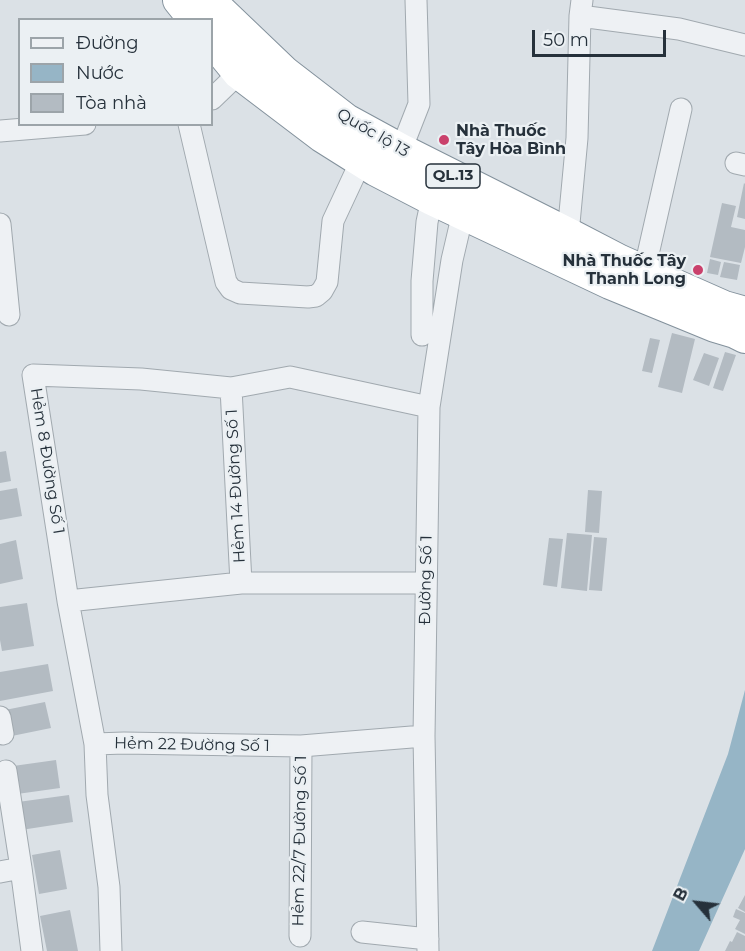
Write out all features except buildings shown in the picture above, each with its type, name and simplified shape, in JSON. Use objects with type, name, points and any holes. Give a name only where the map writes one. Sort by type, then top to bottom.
[{"type":"highway","points":[[179,0],[193,18]]},
{"type":"highway","name":"Quốc lộ 13","points":[[211,0],[285,73],[346,120],[620,261],[735,315]]},
{"type":"highway","name":"Quốc lộ 13","points":[[213,41],[239,73],[322,136],[376,170],[610,283],[735,315]]},
{"type":"highway","name":"Quốc lộ 13","points":[[735,315],[735,332],[745,337]]},
{"type":"highway","name":"Quốc lộ 13","points":[[735,315],[731,339],[745,346]]},
{"type":"street","points":[[401,150],[419,104],[416,0]]},
{"type":"street","points":[[568,234],[577,138],[581,8],[745,45]]},
{"type":"street","points":[[213,98],[239,73]]},
{"type":"street","points":[[644,272],[681,109]]},
{"type":"street","points":[[0,131],[61,126]]},
{"type":"street","points":[[189,126],[226,282],[231,289],[240,293],[308,297],[316,296],[322,291],[327,282],[333,221],[361,161]]},
{"type":"street","points":[[422,334],[422,281],[427,222],[432,199]]},
{"type":"street","name":"Đường Số 1","points":[[428,945],[424,736],[429,407],[452,260],[463,213]]},
{"type":"street","points":[[0,224],[9,315]]},
{"type":"street","name":"Hẻm 8 Đường Số 1","points":[[68,602],[33,375],[141,379],[231,388]]},
{"type":"street","points":[[231,388],[290,377],[429,407]]},
{"type":"street","name":"Hẻm 14 Đường Số 1","points":[[231,388],[241,584]]},
{"type":"street","name":"Hẻm 14 Đường Số 1","points":[[68,602],[241,584],[426,583]]},
{"type":"street","points":[[68,602],[94,744]]},
{"type":"street","name":"Hẻm 22 Đường Số 1","points":[[111,951],[109,887],[97,795],[94,744],[301,746],[424,736]]},
{"type":"street","name":"Hẻm 22/7 Đường Số 1","points":[[300,936],[301,746]]},
{"type":"street","points":[[6,771],[10,870],[32,951]]},
{"type":"street","points":[[362,932],[428,945]]},
{"type":"water","points":[[745,690],[745,849],[699,951],[652,951],[728,754]]},
{"type":"place","name":"Nhà Thuốc Tây Hòa Bình","points":[[444,140]]},
{"type":"place","name":"Nhà Thuốc Tây Thanh Long","points":[[698,270]]}]
